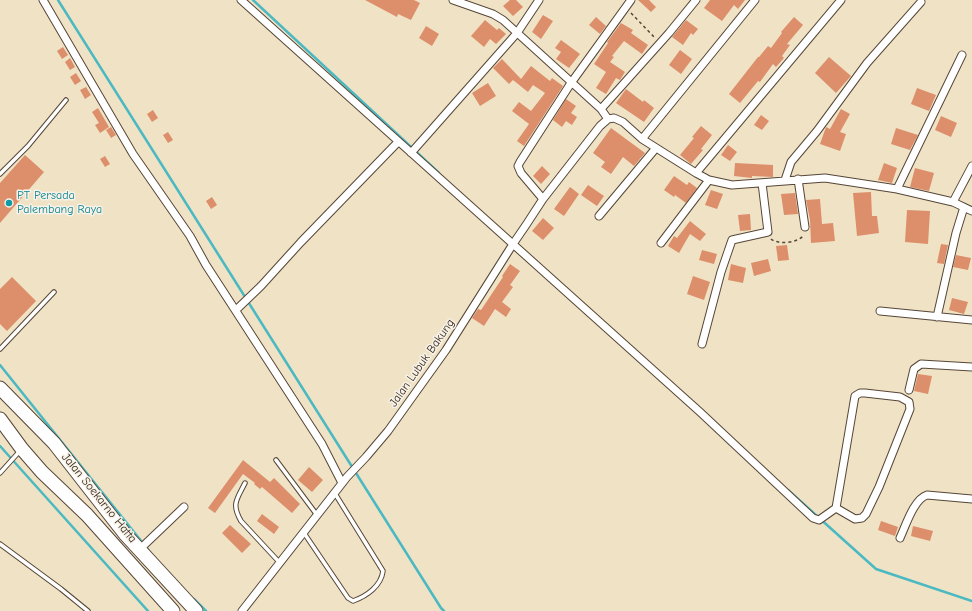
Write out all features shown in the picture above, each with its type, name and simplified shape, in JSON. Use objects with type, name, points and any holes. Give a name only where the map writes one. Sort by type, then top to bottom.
[{"type":"highway","name":"Jalan Soekarno Hatta","points":[[0,388],[54,443],[126,534],[196,611]]},
{"type":"highway","name":"Jalan Soekarno Hatta","points":[[0,419],[18,453],[42,472],[87,515],[173,611]]},
{"type":"street","points":[[43,0],[133,154],[190,236],[206,264],[238,308],[344,480]]},
{"type":"street","points":[[241,0],[700,412],[813,518],[817,520],[824,517],[834,509],[855,396],[860,393],[866,393],[900,397],[909,402],[910,409],[879,487],[866,514],[862,518],[856,520],[834,509]]},
{"type":"street","points":[[453,0],[476,4],[503,20],[600,109],[608,119],[614,118],[619,120],[642,139],[709,180],[732,185],[825,178],[897,190],[953,202],[972,211]]},
{"type":"street","points":[[412,152],[517,33],[539,0]]},
{"type":"street","points":[[543,199],[521,173],[518,166],[571,83],[631,0]]},
{"type":"street","points":[[600,109],[660,44],[696,0]]},
{"type":"street","points":[[642,139],[755,0]]},
{"type":"street","points":[[696,173],[840,0]]},
{"type":"street","points":[[784,180],[791,162],[867,63],[921,2]]},
{"type":"street","points":[[897,190],[962,55]]},
{"type":"street","name":"Jalan Lubuk Bakung","points":[[242,611],[334,492],[388,431],[446,350],[513,243],[543,199],[600,126],[608,119]]},
{"type":"street","points":[[238,308],[398,142]]},
{"type":"street","points":[[599,216],[656,148]]},
{"type":"street","points":[[953,202],[972,166]]},
{"type":"street","points":[[798,179],[805,227]]},
{"type":"street","points":[[661,243],[668,236],[709,180]]},
{"type":"street","points":[[702,344],[721,272],[732,240],[768,232],[762,183]]},
{"type":"street","points":[[937,316],[956,234],[964,207]]},
{"type":"street","points":[[880,311],[972,320]]},
{"type":"street","points":[[909,390],[914,370],[921,364],[972,366]]},
{"type":"street","points":[[900,538],[919,499],[923,496],[972,498]]},
{"type":"street","points":[[140,549],[184,507]]},
{"type":"lane","points":[[0,174],[28,146],[66,100]]},
{"type":"lane","points":[[0,349],[54,292]]},
{"type":"lane","points":[[1,472],[18,453]]},
{"type":"lane","points":[[276,460],[317,515]]},
{"type":"lane","points":[[245,483],[235,504],[238,515],[241,521],[280,562]]},
{"type":"lane","points":[[304,532],[348,598],[353,601],[361,598],[382,580],[383,571],[334,492]]},
{"type":"lane","points":[[0,544],[88,611]]},
{"type":"path","points":[[625,7],[660,44]]},
{"type":"path","points":[[768,232],[772,240],[779,242],[799,240],[805,234],[805,227]]},
{"type":"building","points":[[365,0],[414,0],[420,3],[411,20],[398,14],[397,17]]},
{"type":"building","points":[[510,0],[516,0],[523,7],[513,16],[503,6]]},
{"type":"building","points":[[638,0],[649,0],[656,7],[651,12]]},
{"type":"building","points":[[710,0],[745,0],[738,9],[734,5],[722,21],[704,8]]},
{"type":"building","points":[[543,15],[553,21],[541,39],[532,32]]},
{"type":"building","points":[[596,17],[606,26],[600,34],[589,25]]},
{"type":"building","points":[[794,17],[803,25],[787,44],[790,45],[782,56],[784,58],[776,67],[773,64],[760,82],[758,81],[740,103],[729,94],[768,46],[771,48],[782,33],[781,32]]},
{"type":"building","points":[[485,20],[497,30],[499,28],[506,34],[496,44],[490,39],[484,47],[471,36]]},
{"type":"building","points":[[686,20],[698,29],[693,35],[691,33],[683,45],[672,37]]},
{"type":"building","points":[[621,23],[633,30],[631,33],[648,45],[642,54],[624,41],[612,56],[614,57],[610,62],[625,72],[620,80],[616,78],[606,94],[596,88],[606,72],[594,64],[608,43],[607,42]]},
{"type":"building","points":[[426,26],[439,34],[432,46],[419,38]]},
{"type":"building","points":[[561,40],[580,54],[569,68],[556,59],[561,52],[555,48]]},
{"type":"building","points":[[63,47],[68,55],[62,59],[57,51]]},
{"type":"building","points":[[680,50],[692,59],[681,74],[669,65]]},
{"type":"building","points":[[829,57],[851,76],[836,93],[815,73]]},
{"type":"building","points":[[70,58],[75,67],[70,70],[65,62]]},
{"type":"building","points":[[502,59],[521,79],[531,66],[550,81],[552,78],[563,86],[524,146],[517,141],[529,124],[512,111],[519,102],[531,111],[545,93],[533,85],[528,92],[513,80],[509,84],[493,68]]},
{"type":"building","points":[[76,73],[81,81],[75,85],[70,77]]},
{"type":"building","points":[[488,83],[496,96],[480,106],[472,93]]},
{"type":"building","points":[[86,87],[91,95],[85,99],[80,90]]},
{"type":"building","points":[[917,88],[936,95],[929,111],[911,104]]},
{"type":"building","points":[[626,89],[643,102],[644,100],[654,108],[644,122],[616,103]]},
{"type":"building","points":[[566,99],[576,106],[571,113],[577,117],[572,125],[566,121],[562,127],[553,120]]},
{"type":"building","points":[[98,108],[109,127],[100,133],[95,125],[99,123],[92,112]]},
{"type":"building","points":[[841,109],[850,114],[840,132],[846,134],[840,151],[820,144],[826,127],[830,129]]},
{"type":"building","points":[[153,110],[158,118],[152,122],[147,114]]},
{"type":"building","points":[[761,115],[769,121],[762,130],[754,125]]},
{"type":"building","points":[[941,116],[957,123],[951,137],[935,130]]},
{"type":"building","points":[[701,126],[712,135],[701,149],[703,150],[691,164],[680,155],[694,138],[692,137]]},
{"type":"building","points":[[111,127],[116,135],[111,138],[106,130]]},
{"type":"building","points":[[611,128],[645,153],[634,166],[623,157],[611,174],[601,167],[605,162],[593,153]]},
{"type":"building","points":[[896,128],[918,135],[910,150],[891,144]]},
{"type":"building","points":[[168,132],[173,140],[168,143],[163,135]]},
{"type":"building","points":[[728,145],[737,152],[730,161],[721,155]]},
{"type":"building","name":"PT Persada Palembang Raya","points":[[25,155],[44,172],[0,223],[0,183]]},
{"type":"building","points":[[105,156],[110,164],[105,167],[100,159]]},
{"type":"building","points":[[735,163],[773,165],[773,177],[752,176],[752,178],[734,176]]},
{"type":"building","points":[[884,163],[897,168],[892,183],[878,180]]},
{"type":"building","points":[[542,166],[550,174],[541,184],[533,176]]},
{"type":"building","points":[[915,168],[934,173],[929,191],[910,187]]},
{"type":"building","points":[[674,176],[687,185],[689,182],[697,188],[686,203],[675,195],[674,197],[664,190]]},
{"type":"building","points":[[588,185],[604,196],[597,206],[581,195]]},
{"type":"building","points":[[570,187],[579,194],[564,216],[554,209]]},
{"type":"building","points":[[711,190],[723,194],[717,209],[705,205]]},
{"type":"building","points":[[871,192],[872,216],[877,216],[879,233],[857,236],[853,193]]},
{"type":"building","points":[[795,193],[798,214],[784,215],[781,194]]},
{"type":"building","points":[[212,197],[217,205],[211,209],[206,201]]},
{"type":"building","points":[[820,199],[822,224],[833,223],[835,241],[811,243],[810,220],[806,200]]},
{"type":"building","points":[[907,210],[930,211],[928,244],[905,242]]},
{"type":"building","points":[[750,214],[751,230],[740,231],[738,215]]},
{"type":"building","points":[[543,218],[554,228],[543,240],[532,231]]},
{"type":"building","points":[[690,221],[706,234],[700,241],[690,234],[679,253],[668,246],[674,236],[677,238]]},
{"type":"building","points":[[941,244],[948,245],[944,264],[937,263]]},
{"type":"building","points":[[787,245],[789,260],[778,261],[776,246]]},
{"type":"building","points":[[702,250],[717,254],[714,264],[699,260]]},
{"type":"building","points":[[956,255],[971,258],[968,270],[953,267]]},
{"type":"building","points":[[768,259],[771,271],[754,276],[751,263]]},
{"type":"building","points":[[510,264],[520,271],[510,285],[513,287],[502,302],[511,309],[506,317],[495,309],[484,326],[472,318],[478,309],[481,310]]},
{"type":"building","points":[[731,264],[746,268],[743,283],[728,280]]},
{"type":"building","points":[[693,276],[710,282],[704,300],[687,294]]},
{"type":"building","points":[[12,277],[36,301],[7,331],[0,324],[0,289]]},
{"type":"building","points":[[952,298],[968,302],[964,314],[949,310]]},
{"type":"building","points":[[918,374],[932,376],[928,394],[914,391]]},
{"type":"building","points":[[243,460],[270,482],[274,478],[300,504],[292,513],[262,487],[260,489],[243,474],[215,513],[208,508]]},
{"type":"building","points":[[309,467],[323,480],[312,492],[298,480]]},
{"type":"building","points":[[262,514],[279,527],[274,534],[257,521]]},
{"type":"building","points":[[881,521],[898,527],[895,536],[878,530]]},
{"type":"building","points":[[230,525],[251,544],[242,553],[222,533]]},
{"type":"building","points":[[913,526],[933,531],[930,541],[911,536]]},
{"type":"waterway","points":[[58,0],[444,611]]},
{"type":"waterway","points":[[253,0],[439,173]]},
{"type":"waterway","points":[[0,365],[150,552]]},
{"type":"waterway","points":[[0,446],[148,611]]},
{"type":"waterway","points":[[788,490],[876,569],[972,601]]},
{"type":"waterway","points":[[194,599],[206,611]]},
{"type":"place","name":"PT Persada Palembang Raya","points":[[9,203]]}]
